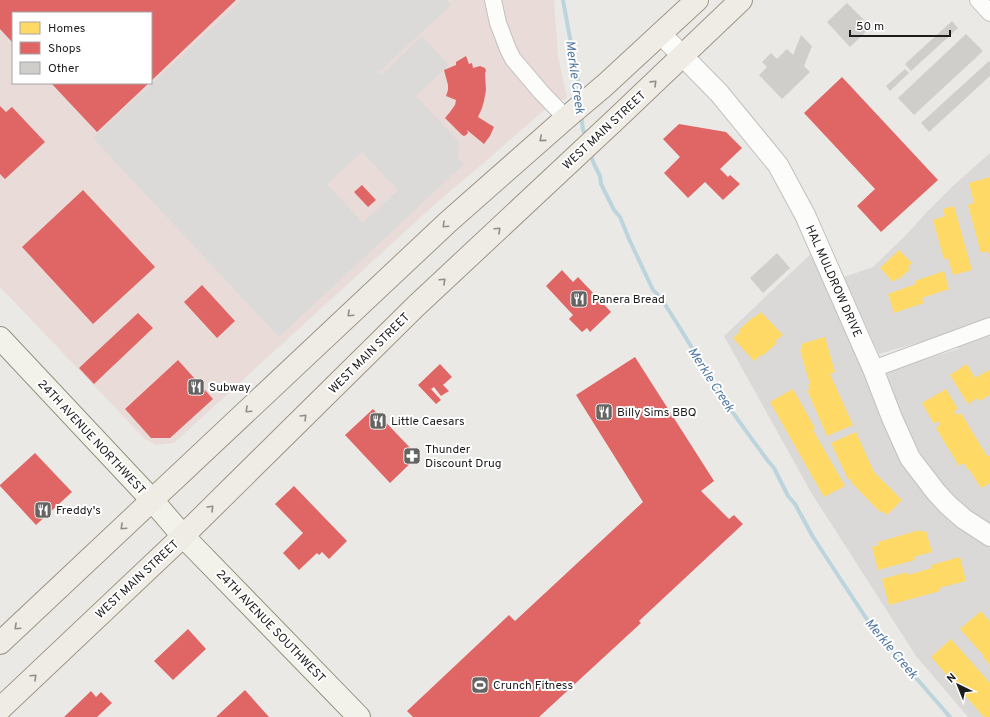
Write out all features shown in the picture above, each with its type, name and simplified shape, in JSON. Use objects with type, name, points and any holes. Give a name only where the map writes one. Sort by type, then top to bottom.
[{"type":"main road","points":[[0,643],[448,222],[605,85],[697,0]]},
{"type":"main road","name":"WEST MAIN STREET","points":[[0,709],[183,536],[416,306],[616,119],[740,0]]},
{"type":"main road","name":"24TH AVENUE NORTHWEST","points":[[0,338],[152,500],[183,536]]},
{"type":"main road","name":"24TH AVENUE SOUTHWEST","points":[[183,536],[359,717]]},
{"type":"street","points":[[493,0],[498,23],[513,59],[541,92],[569,116]]},
{"type":"street","points":[[978,0],[990,13]]},
{"type":"street","name":"HAL MULDROW DRIVE","points":[[660,34],[719,93],[778,165],[805,216],[873,369],[899,435],[910,458],[936,492],[953,510],[990,536]]},
{"type":"street","points":[[873,369],[990,326]]},
{"type":"shaded area","points":[[0,0],[554,0],[558,56],[567,98],[549,106],[434,205],[174,443],[156,445],[145,439],[0,287]]},
{"type":"shaded area","points":[[242,0],[446,0],[451,5],[379,72],[381,75],[422,36],[449,65],[416,96],[459,142],[458,158],[464,164],[279,337],[93,138]],"holes":[[[362,152],[398,190],[363,223],[327,184]]]},
{"type":"shaded area","points":[[990,153],[990,524],[967,509],[946,490],[933,473],[917,448],[903,419],[886,371],[958,349],[959,331],[879,354],[844,277],[873,267],[955,184]]},
{"type":"shaded area","points":[[814,251],[907,460],[990,542],[990,717],[968,717],[916,656],[812,494],[724,336]]},
{"type":"building: Homes","points":[[990,177],[990,258],[988,251],[981,253],[968,205],[974,203],[969,183]]},
{"type":"building: Homes","points":[[954,206],[972,270],[953,275],[948,258],[944,259],[933,220],[945,216],[943,209]]},
{"type":"building: Homes","points":[[899,250],[912,263],[908,267],[910,269],[898,280],[897,278],[893,282],[880,268]]},
{"type":"building: Homes","points":[[944,271],[949,289],[922,298],[924,303],[894,313],[888,294],[916,284],[915,281]]},
{"type":"building: Homes","points":[[761,312],[783,335],[775,341],[777,343],[754,361],[733,338],[753,317],[754,318]]},
{"type":"building: Homes","points":[[825,337],[835,372],[830,374],[853,425],[827,436],[807,390],[810,389],[808,385],[810,384],[800,350],[802,349],[801,344]]},
{"type":"building: Homes","points":[[967,364],[975,378],[989,370],[990,372],[990,395],[979,401],[977,398],[968,404],[950,375]]},
{"type":"building: Homes","points":[[793,389],[815,428],[813,430],[845,486],[824,497],[770,402]]},
{"type":"building: Homes","points":[[946,389],[958,409],[954,411],[957,415],[961,413],[987,456],[990,455],[990,483],[981,488],[964,463],[959,466],[936,428],[940,425],[938,421],[934,424],[922,403]]},
{"type":"building: Homes","points":[[856,432],[874,472],[902,500],[887,515],[882,511],[880,512],[852,483],[850,479],[848,479],[831,443]]},
{"type":"building: Homes","points":[[920,530],[921,532],[926,531],[932,552],[914,557],[915,560],[878,570],[872,547],[879,545],[878,542]]},
{"type":"building: Homes","points":[[960,557],[966,581],[939,588],[940,591],[889,605],[882,579],[908,572],[908,575],[932,568],[931,565]]},
{"type":"building: Homes","points":[[981,611],[990,622],[990,665],[960,629]]},
{"type":"building: Homes","points":[[951,639],[990,683],[990,717],[984,717],[931,657]]},
{"type":"building: Shops","points":[[0,0],[236,0],[152,80],[152,12],[12,12],[12,42],[0,29]]},
{"type":"building: Shops","points":[[466,56],[469,64],[472,63],[473,68],[480,66],[485,68],[486,71],[486,90],[482,108],[478,117],[494,127],[484,144],[467,130],[468,133],[466,135],[462,135],[445,118],[455,105],[456,100],[446,96],[448,85],[444,70],[456,65],[456,62]]},
{"type":"building: Shops","points":[[842,77],[938,180],[881,232],[857,206],[875,189],[804,113]]},
{"type":"building: Shops","points":[[52,84],[148,84],[97,132]]},
{"type":"building: Shops","points":[[0,106],[6,112],[12,107],[45,142],[5,179],[0,174]]},
{"type":"building: Shops","points":[[679,124],[726,132],[742,148],[720,169],[728,177],[730,175],[740,184],[723,200],[705,182],[688,198],[664,173],[680,157],[663,139]]},
{"type":"building: Shops","points":[[362,185],[376,200],[368,207],[354,192]]},
{"type":"building: Shops","points":[[83,190],[155,267],[93,324],[22,247]]},
{"type":"building: Shops","name":"Panera Bread","points":[[562,270],[573,282],[578,277],[611,312],[590,332],[587,328],[582,332],[569,319],[573,315],[546,286]]},
{"type":"building: Shops","points":[[202,285],[235,321],[217,338],[184,302]]},
{"type":"building: Shops","points":[[138,313],[153,328],[94,384],[79,368]]},
{"type":"building: Shops","points":[[635,357],[714,481],[701,491],[729,519],[734,515],[743,524],[639,621],[641,623],[539,717],[413,717],[407,711],[509,615],[515,621],[643,502],[576,395]]},
{"type":"building: Shops","points":[[178,360],[213,399],[170,438],[151,438],[125,409]]},
{"type":"building: Shops","points":[[440,364],[452,377],[443,385],[449,391],[441,396],[434,387],[431,389],[441,400],[436,404],[418,385]]},
{"type":"building: Shops","points":[[373,409],[418,456],[390,483],[345,435]]},
{"type":"building: Shops","points":[[35,453],[72,492],[36,525],[0,486]]},
{"type":"building: Shops","points":[[294,486],[347,541],[329,559],[322,552],[319,555],[317,553],[299,570],[283,553],[303,533],[275,504]]},
{"type":"building: Shops","points":[[188,629],[206,649],[173,680],[154,661]]},
{"type":"building: Shops","points":[[245,690],[269,717],[216,717]]},
{"type":"building: Shops","points":[[91,691],[96,697],[101,692],[112,703],[97,717],[64,717]]},
{"type":"building: Other","points":[[847,3],[871,27],[850,47],[827,22]]},
{"type":"building: Other","points":[[952,21],[958,28],[911,71],[905,64]]},
{"type":"building: Other","points":[[966,34],[983,51],[914,115],[898,98]]},
{"type":"building: Other","points":[[801,35],[812,46],[804,66],[810,72],[782,99],[759,75],[767,67],[762,62],[771,53],[777,59],[787,49],[793,55]]},
{"type":"building: Other","points":[[989,61],[990,76],[929,132],[921,123]]},
{"type":"building: Other","points":[[905,69],[909,73],[890,91],[886,86]]},
{"type":"building: Other","points":[[777,253],[790,268],[763,293],[750,278]]},
{"type":"waterway","name":"Merkle Creek","points":[[563,0],[575,71],[578,78],[579,98]]},
{"type":"waterway","name":"Merkle Creek","points":[[581,114],[583,130],[587,137]]},
{"type":"waterway","name":"Merkle Creek","points":[[590,153],[600,176],[601,184],[614,210],[620,217],[653,290],[665,304],[726,403],[774,468],[788,496],[795,504],[813,537],[872,627],[950,717]]},
{"type":"place","name":"Panera Bread","points":[[579,299]]},
{"type":"place","name":"Subway","points":[[196,387]]},
{"type":"place","name":"Billy Sims BBQ","points":[[604,412]]},
{"type":"place","name":"Little Caesars","points":[[378,421]]},
{"type":"place","name":"Thunder Discount Drug","points":[[412,456]]},
{"type":"place","name":"Freddy's","points":[[43,510]]},
{"type":"place","name":"Crunch Fitness","points":[[480,685]]}]
